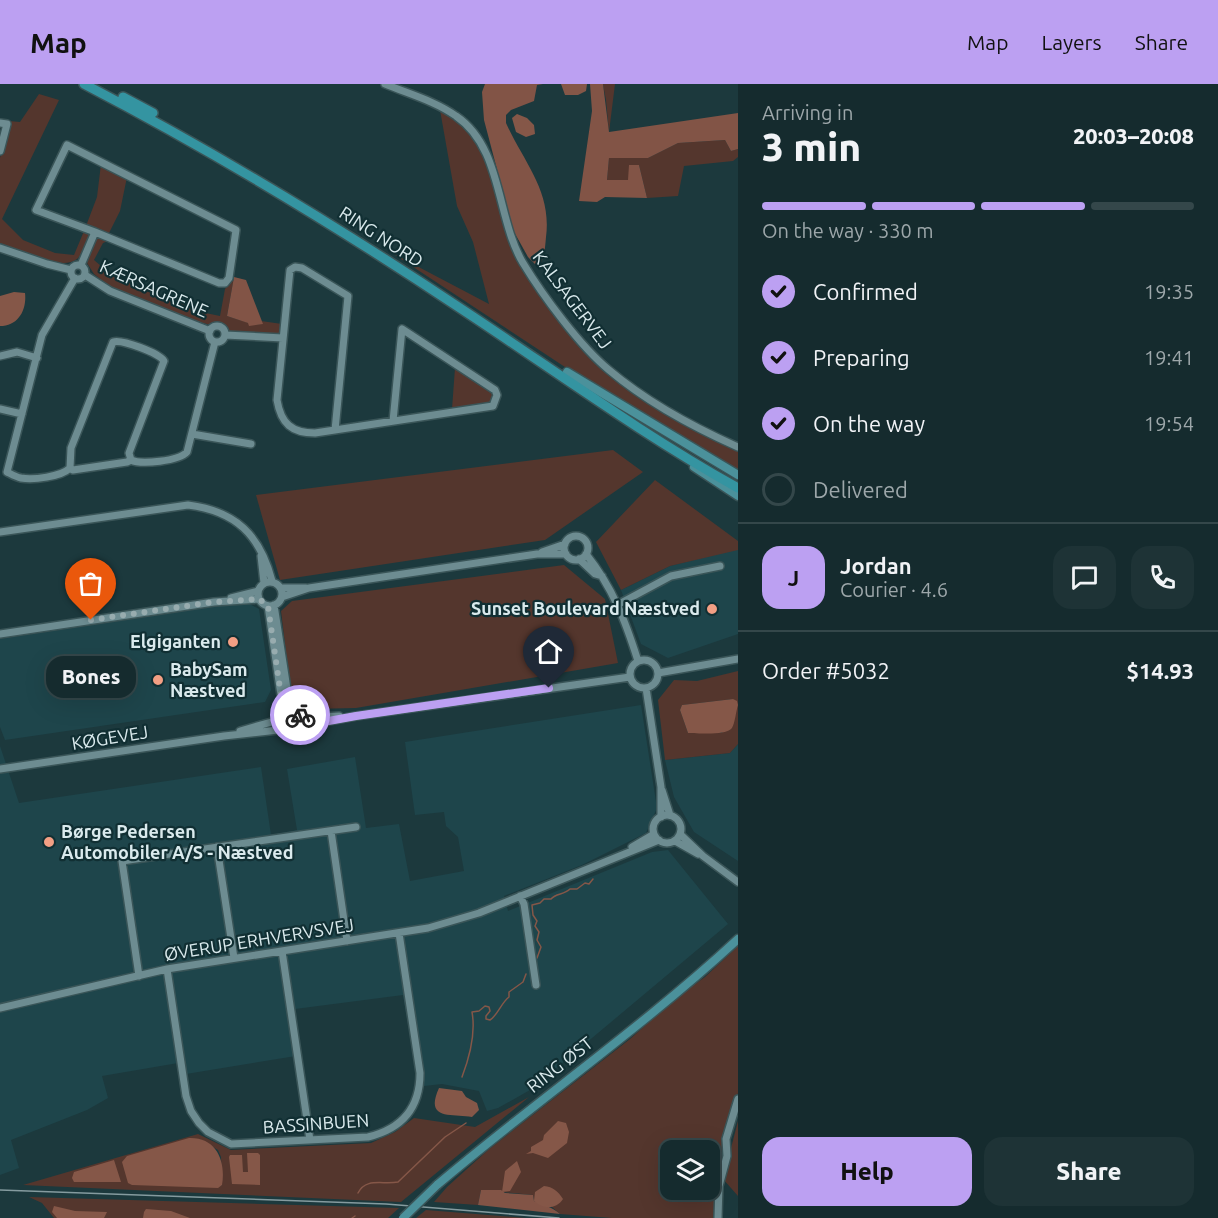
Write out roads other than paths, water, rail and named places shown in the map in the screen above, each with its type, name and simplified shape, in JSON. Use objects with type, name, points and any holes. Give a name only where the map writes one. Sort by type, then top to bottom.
[{"type":"highway","name":"RING NORD","points":[[84,84],[204,148],[311,212],[651,435],[738,488]]},
{"type":"highway","points":[[98,84],[254,170],[567,372],[653,432],[738,483]]},
{"type":"main road","points":[[567,372],[738,475]]},
{"type":"main road","points":[[651,435],[660,444],[738,496]]},
{"type":"main road","name":"RING ØST","points":[[403,1218],[485,1144],[671,998],[738,939]]},
{"type":"street","name":"KALSAGERVEJ","points":[[385,84],[437,105],[471,129],[490,163],[510,235],[522,261],[593,356],[624,382],[655,403],[738,447]]},
{"type":"street","points":[[0,123],[7,124],[0,152]]},
{"type":"street","points":[[67,145],[236,230],[229,278],[225,283],[219,283],[95,232],[36,210],[67,145]]},
{"type":"street","points":[[81,265],[95,232]]},
{"type":"street","points":[[0,248],[71,270],[75,278]]},
{"type":"street","points":[[71,270],[74,266],[81,265]]},
{"type":"street","points":[[75,278],[81,279],[85,275],[85,268],[81,265]]},
{"type":"street","points":[[335,430],[348,296],[299,267],[292,268],[277,400],[282,418],[296,431],[315,433],[335,430],[393,421],[493,406],[497,395],[495,390],[402,329],[393,421]]},
{"type":"street","name":"KÆRSAGRENE","points":[[85,275],[110,291],[210,331]]},
{"type":"street","points":[[70,468],[62,474],[29,478],[19,478],[3,472],[22,414],[42,335],[75,278]]},
{"type":"street","points":[[220,327],[225,335],[223,340],[215,342],[210,336],[210,331],[220,327]]},
{"type":"street","name":"KÆRSAGRENE","points":[[225,335],[283,338]]},
{"type":"street","points":[[70,468],[71,448],[111,346],[117,341],[158,355],[164,361],[130,450],[131,460]]},
{"type":"street","points":[[70,468],[73,470],[131,460],[139,463],[182,457],[187,452],[215,342]]},
{"type":"street","points":[[0,356],[17,352],[37,358]]},
{"type":"street","points":[[0,410],[22,414]]},
{"type":"street","points":[[192,434],[251,444]]},
{"type":"street","points":[[0,532],[188,505],[202,506],[231,517],[242,526],[260,551],[268,582]]},
{"type":"street","points":[[537,554],[565,544],[573,536],[581,537],[587,545],[586,554],[619,604],[638,662]]},
{"type":"street","points":[[565,544],[566,554]]},
{"type":"street","points":[[268,582],[281,588],[309,588],[537,554],[566,554],[572,559],[579,559],[586,554]]},
{"type":"street","points":[[579,559],[595,574],[602,576]]},
{"type":"street","points":[[619,604],[671,576],[720,566]]},
{"type":"street","points":[[0,634],[258,595],[268,582]]},
{"type":"street","points":[[281,588],[282,597]]},
{"type":"street","points":[[271,606],[282,597],[309,588]]},
{"type":"street","points":[[258,595],[271,606],[286,708]]},
{"type":"street","points":[[658,673],[738,659]]},
{"type":"street","points":[[644,660],[652,663],[658,673],[655,683],[646,688],[635,686],[630,677],[631,668],[644,660]]},
{"type":"street","points":[[301,722],[296,710],[286,708],[278,712],[275,721],[278,730],[284,734],[292,734],[301,722],[630,677]]},
{"type":"street","points":[[646,688],[661,787],[661,817],[654,826],[656,837],[667,843],[675,841],[681,834],[681,824],[670,815],[661,787]]},
{"type":"street","name":"KØGEVEJ","points":[[224,736],[275,721]]},
{"type":"street","name":"KØGEVEJ","points":[[0,769],[278,730]]},
{"type":"street","points":[[661,817],[670,815]]},
{"type":"street","points":[[139,976],[122,861],[356,827]]},
{"type":"street","points":[[331,831],[347,941]]},
{"type":"street","points":[[681,834],[703,856],[738,882]]},
{"type":"street","name":"ØVERUP ERHVERVSVEJ","points":[[0,1008],[167,969],[445,924],[617,857],[656,837]]},
{"type":"street","points":[[675,841],[703,856]]},
{"type":"street","points":[[217,847],[234,958]]},
{"type":"street","points":[[520,896],[524,904],[536,985]]},
{"type":"street","name":"BASSINBUEN","points":[[167,969],[186,1096],[191,1111],[208,1132],[231,1144],[368,1137],[383,1133],[399,1124],[416,1102],[420,1086],[399,933]]},
{"type":"street","points":[[282,951],[310,1140]]},
{"type":"street","points":[[718,1218],[719,1186],[727,1155],[726,1139],[738,1100]]},
{"type":"waterway","points":[[537,958],[541,947],[537,940],[539,932],[535,926],[537,921],[533,915],[532,905],[544,899],[551,899],[570,889],[577,889],[585,883],[589,884],[593,879]]},
{"type":"waterway","points":[[462,1077],[472,1045],[472,1012],[479,1011],[485,1006],[489,1007],[490,1011],[486,1019],[490,1020],[509,997],[509,992],[523,982],[526,974]]},
{"type":"waterway","points":[[358,1193],[361,1188],[370,1183],[398,1182],[445,1137],[466,1123]]},
{"type":"railway","points":[[0,1190],[386,1204],[559,1218]]},
{"type":"place","name":"Sunset Boulevard Næstved","points":[[712,609]]},
{"type":"place","name":"Bones","points":[[91,620]]},
{"type":"place","name":"Elgiganten","points":[[233,642]]},
{"type":"place","name":"BabySam Næstved","points":[[158,680]]},
{"type":"place","name":"Børge Pedersen Automobiler A/S - Næstved","points":[[49,842]]}]
